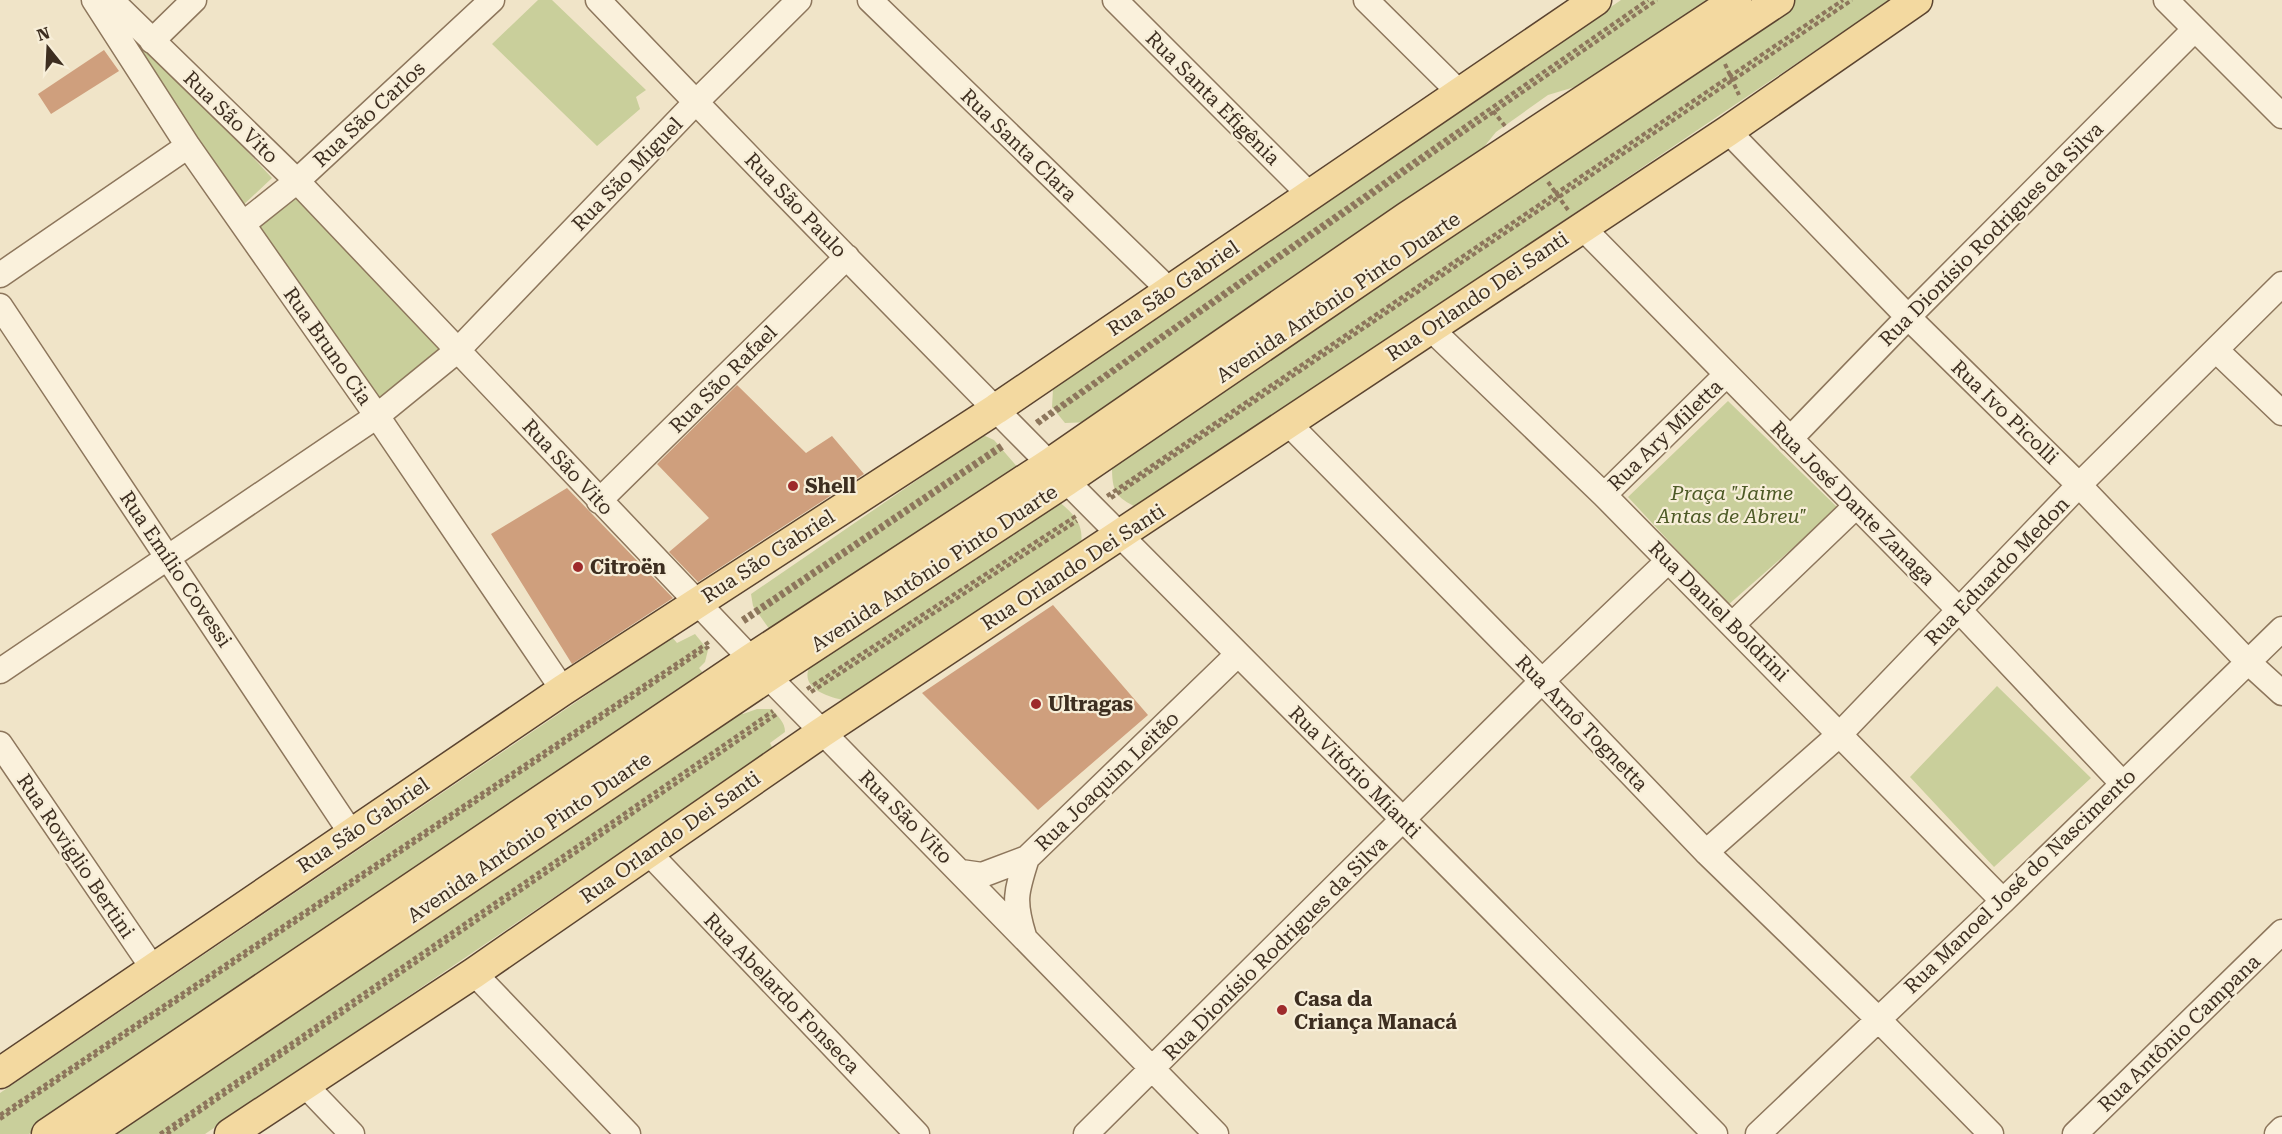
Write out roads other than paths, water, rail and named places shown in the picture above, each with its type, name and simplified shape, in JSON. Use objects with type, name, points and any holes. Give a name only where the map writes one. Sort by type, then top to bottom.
[{"type":"main road","name":"Rua São Gabriel","points":[[0,1073],[152,967],[563,690],[996,409],[1311,196],[1594,0]]},
{"type":"main road","name":"Avenida Antônio Pinto Duarte","points":[[1058,472],[1407,217],[1736,0]]},
{"type":"main road","name":"Avenida Antônio Pinto Duarte","points":[[47,1134],[1058,472],[1397,255],[1779,0]]},
{"type":"main road","name":"Rua Orlando Dei Santi","points":[[230,1134],[474,973],[822,733],[1289,424],[1429,327],[1728,130],[1917,0]]},
{"type":"main road","name":"Avenida Antônio Pinto Duarte","points":[[88,1134],[759,668]]},
{"type":"street","name":"Rua Bruno Cia","points":[[94,0],[188,146],[377,416],[563,690]]},
{"type":"street","name":"Rua São Vito","points":[[111,0],[297,181],[696,603],[1024,936]]},
{"type":"street","points":[[152,41],[194,0]]},
{"type":"street","name":"Rua São Carlos","points":[[243,224],[297,181],[492,0]]},
{"type":"street","name":"Rua São Paulo","points":[[598,0],[996,409]]},
{"type":"street","name":"Rua São Miguel","points":[[0,671],[377,416],[458,350],[696,102],[799,0]]},
{"type":"street","name":"Rua Santa Clara","points":[[870,0],[1169,291]]},
{"type":"street","name":"Rua Santa Efigênia","points":[[1115,0],[1311,196]]},
{"type":"street","points":[[1366,0],[1460,93]]},
{"type":"street","points":[[2166,0],[2282,116]]},
{"type":"street","name":"Rua Dionísio Rodrigues da Silva","points":[[1790,439],[2194,30]]},
{"type":"street","name":"Rua Ivo Picolli","points":[[1728,130],[1908,317],[2079,485],[2248,662],[2282,693]]},
{"type":"street","points":[[0,275],[188,146]]},
{"type":"street","name":"Rua José Dante Zanaga","points":[[1581,226],[1960,611],[2122,783]]},
{"type":"street","name":"Rua São Rafael","points":[[599,501],[847,257]]},
{"type":"street","name":"Rua Eduardo Medon","points":[[1706,852],[1840,734],[2079,485],[2282,284]]},
{"type":"street","name":"Rua Emílio Covessi","points":[[0,306],[351,833]]},
{"type":"street","name":"Rua Daniel Boldrini","points":[[1429,327],[1604,495],[2003,901]]},
{"type":"street","points":[[2216,350],[2282,413]]},
{"type":"street","name":"Rua Ary Miletta","points":[[1604,495],[1726,375]]},
{"type":"street","name":"Rua Vitório Mianti","points":[[996,409],[1237,655],[1404,819],[1715,1134]]},
{"type":"street","name":"Rua Arnô Tognetta","points":[[1289,424],[1542,681],[1706,852],[1877,1018],[1991,1134]]},
{"type":"street","points":[[1733,624],[1856,506]]},
{"type":"street","name":"Rua Dionísio Rodrigues da Silva","points":[[1086,1134],[1154,1069],[1542,681],[1668,561]]},
{"type":"street","name":"Rua Manoel José do Nascimento","points":[[1758,1134],[1877,1018],[2003,901],[2282,629]]},
{"type":"street","name":"Rua Joaquim Leitão","points":[[1216,1134],[1024,936],[1015,908],[1018,886],[1027,858],[1237,655]]},
{"type":"street","name":"Rua Roviglio Bertini","points":[[0,744],[152,967]]},
{"type":"street","name":"Rua Abelardo Fonseca","points":[[648,852],[917,1134]]},
{"type":"street","points":[[961,872],[982,875],[1002,870],[1027,858]]},
{"type":"street","name":"Rua Antônio Campana","points":[[2075,1134],[2282,932]]},
{"type":"street","points":[[474,973],[627,1134]]},
{"type":"street","points":[[304,1084],[352,1134]]},
{"type":"street","points":[[2277,1134],[2282,1129]]},
{"type":"place","name":"Shell","points":[[793,486]]},
{"type":"place","name":"Citroën","points":[[578,567]]},
{"type":"place","name":"Ultragas","points":[[1036,704]]},
{"type":"place","name":"Casa da Criança Manacá","points":[[1282,1010]]},
{"type":"park label","name":"Praça \"Jaime Antas de Abreu\"","points":[[1732,504]]}]
